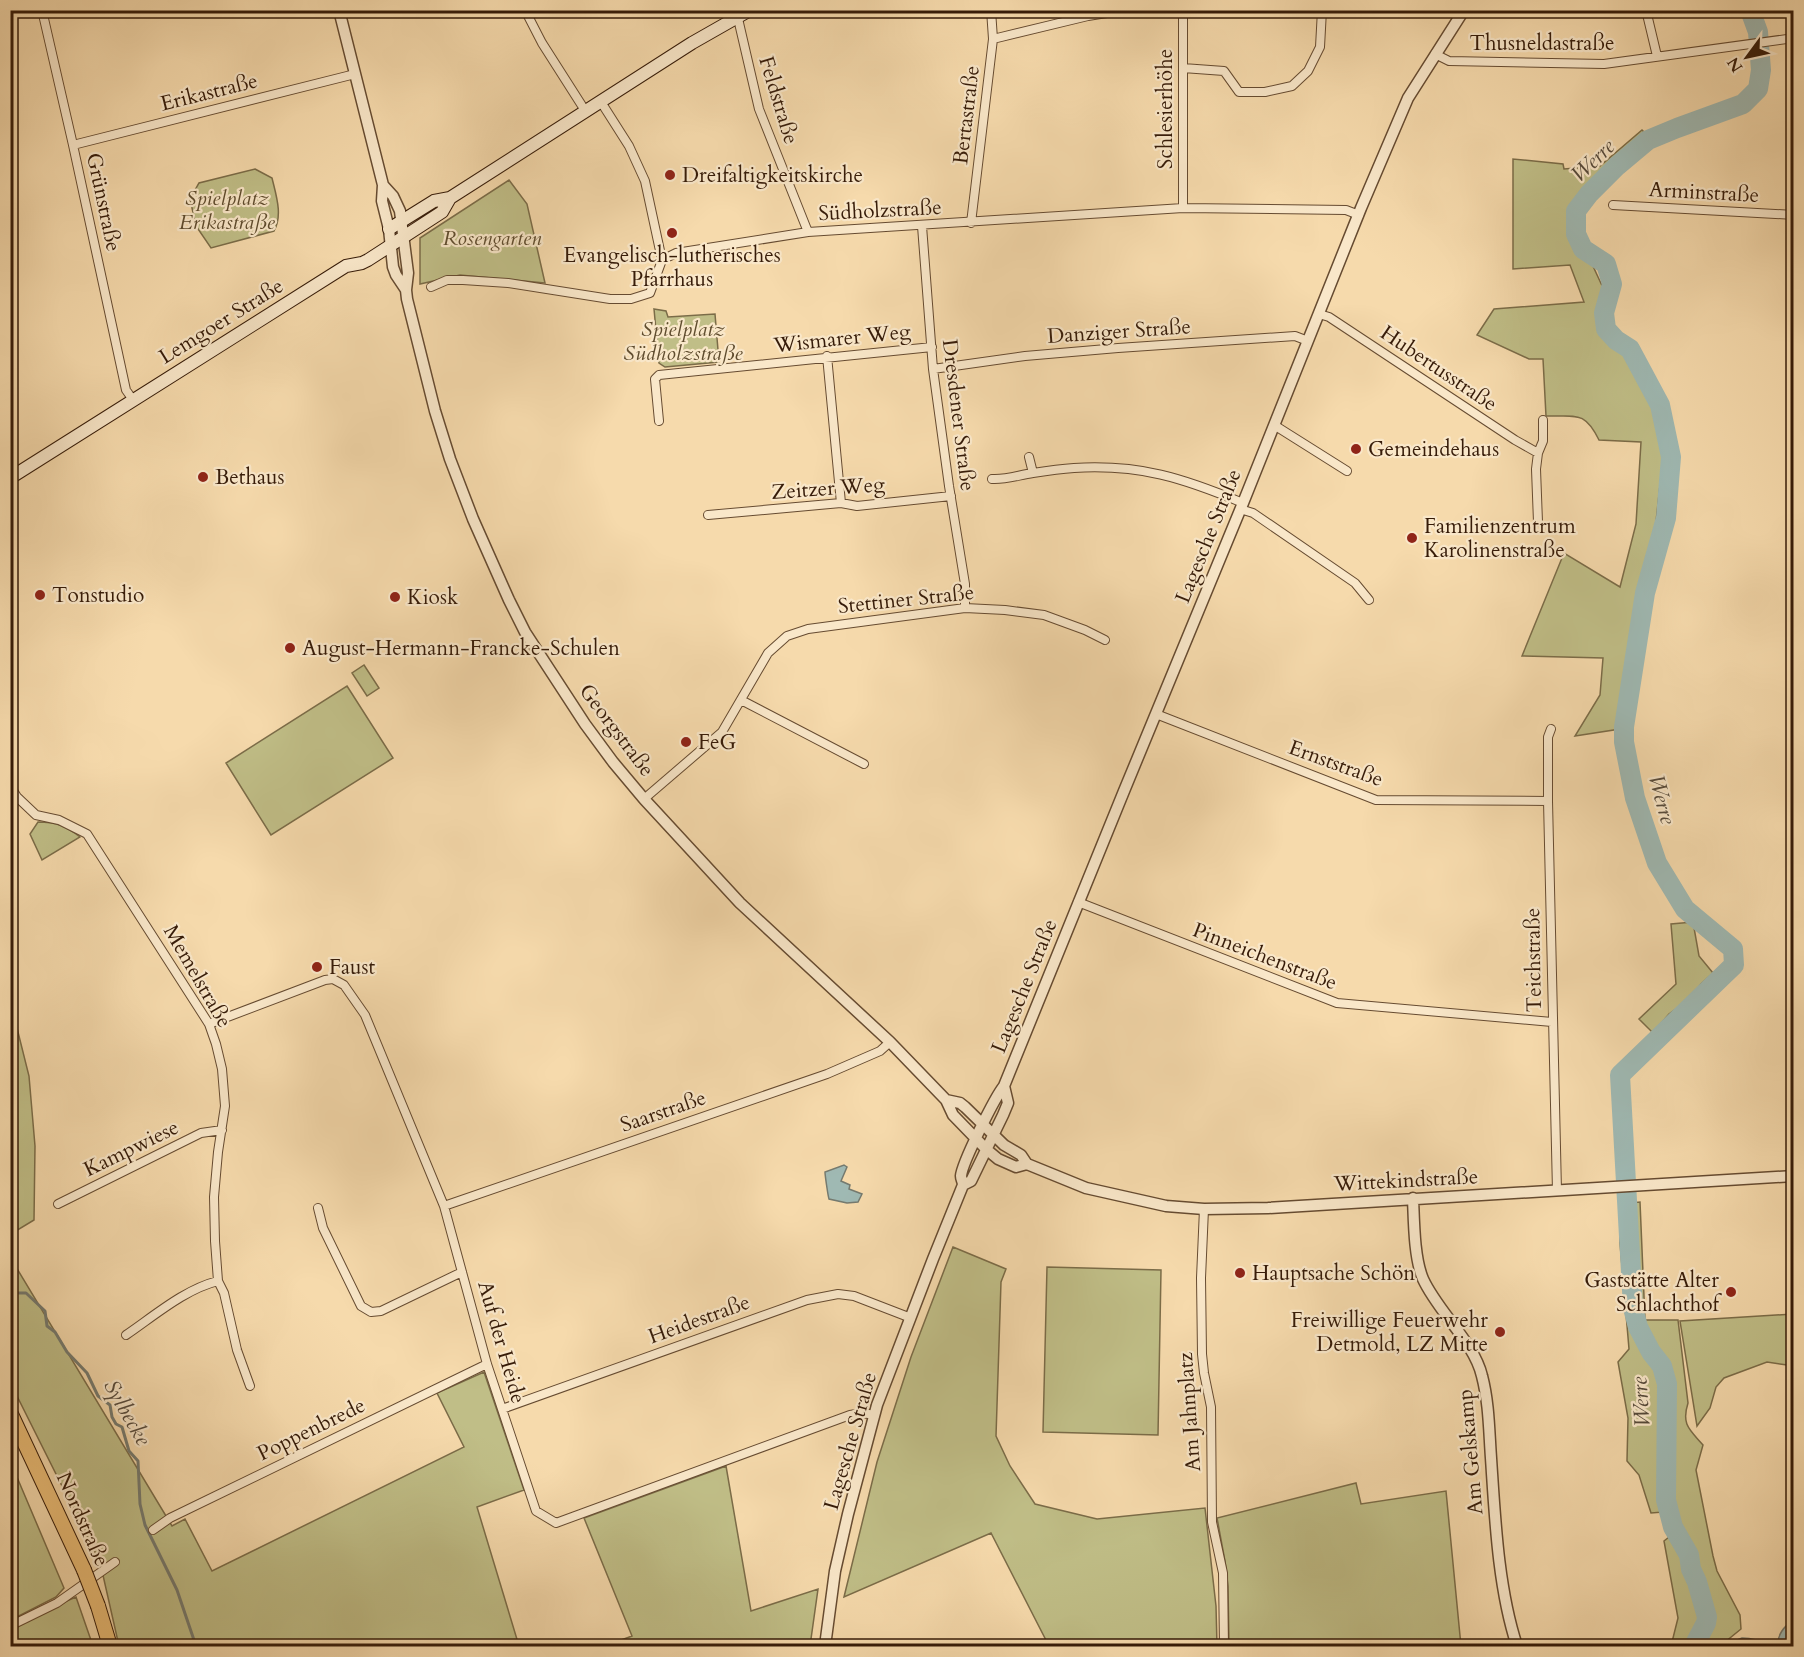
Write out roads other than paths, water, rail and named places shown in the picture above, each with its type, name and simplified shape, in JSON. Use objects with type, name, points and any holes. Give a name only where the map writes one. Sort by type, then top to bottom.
[{"type":"main road","name":"Lemgoer Straße","points":[[389,229],[434,201],[450,198],[736,14],[750,10]]},
{"type":"main road","name":"Lemgoer Straße","points":[[10,478],[346,266],[362,263],[404,237],[442,212],[450,198]]},
{"type":"main road","name":"Nordstraße","points":[[10,1412],[84,1570],[110,1647]]},
{"type":"street","name":"Grünstraße","points":[[42,10],[74,145],[126,390],[133,400]]},
{"type":"street","points":[[339,10],[383,185]]},
{"type":"street","points":[[525,10],[542,43],[586,112]]},
{"type":"street","name":"Bertastraße","points":[[971,223],[993,39],[991,10]]},
{"type":"street","points":[[993,39],[1088,16],[1125,10]]},
{"type":"street","name":"Schlesierhöhe","points":[[1183,208],[1184,10]]},
{"type":"street","points":[[1183,68],[1224,71],[1239,92],[1264,92],[1292,86],[1308,71],[1320,47],[1322,10]]},
{"type":"street","name":"Lagesche Straße","points":[[825,1647],[835,1571],[875,1415],[963,1185],[961,1176],[997,1095],[1004,1086],[1408,98],[1464,10]]},
{"type":"street","points":[[1646,10],[1657,56]]},
{"type":"street","name":"Feldstraße","points":[[736,14],[759,109],[808,232]]},
{"type":"street","name":"Thusneldastraße","points":[[1435,54],[1449,61],[1604,64],[1794,38]]},
{"type":"street","name":"Erikastraße","points":[[74,145],[355,74]]},
{"type":"street","points":[[431,287],[447,280],[501,282],[604,298],[631,299],[650,292],[662,260],[645,182],[629,146],[601,102]]},
{"type":"street","name":"Georgstraße","points":[[383,185],[397,202],[408,273],[406,290],[430,393],[450,459],[473,519],[509,600],[532,643],[585,724],[644,799],[740,903],[890,1042],[946,1100],[952,1115],[986,1149]]},
{"type":"street","name":"Georgstraße","points":[[383,185],[382,201],[389,229],[393,267],[406,290]]},
{"type":"street","name":"Arminstraße","points":[[1613,205],[1794,215]]},
{"type":"street","name":"Südholzstraße","points":[[662,260],[676,253],[808,232],[1183,208],[1346,210],[1359,215]]},
{"type":"street","name":"Dresdener Straße","points":[[922,226],[933,369],[965,584],[965,608]]},
{"type":"street","name":"Hubertusstraße","points":[[1319,314],[1329,317],[1538,453]]},
{"type":"street","name":"Danziger Straße","points":[[933,369],[1025,356],[1118,348],[1295,336],[1308,341]]},
{"type":"street","name":"Wismarer Weg","points":[[659,421],[655,379],[659,375],[932,347]]},
{"type":"street","points":[[827,356],[841,503]]},
{"type":"street","points":[[1538,522],[1536,470],[1538,453],[1543,441],[1543,420]]},
{"type":"street","points":[[1274,425],[1347,471]]},
{"type":"street","points":[[1029,457],[1033,473]]},
{"type":"street","points":[[992,479],[1084,468],[1123,467],[1168,475],[1209,489],[1242,506],[1355,583],[1369,600]]},
{"type":"street","name":"Zeitzer Weg","points":[[708,515],[841,503],[857,506],[951,496]]},
{"type":"street","name":"Stettiner Straße","points":[[644,799],[722,732],[768,653],[786,636],[808,629],[965,608],[1044,615],[1105,640]]},
{"type":"street","points":[[741,700],[864,764]]},
{"type":"street","name":"Ernststraße","points":[[1156,714],[1376,800],[1548,801]]},
{"type":"street","name":"Teichstraße","points":[[1551,729],[1548,737],[1548,801],[1557,1191]]},
{"type":"street","name":"Memelstraße","points":[[10,786],[17,797],[36,814],[59,820],[87,834],[209,1024],[216,1044],[224,1084],[225,1106],[214,1197],[214,1241],[218,1281],[224,1293],[237,1350],[250,1386]]},
{"type":"street","name":"Pinneichenstraße","points":[[1078,903],[1337,1004],[1552,1022]]},
{"type":"street","name":"Auf der Heide","points":[[209,1024],[325,980],[333,979],[344,984],[365,1015],[444,1206],[487,1364],[536,1511],[556,1524],[850,1415],[862,1413],[875,1415]]},
{"type":"street","name":"Saarstraße","points":[[444,1206],[827,1074],[880,1051],[890,1042]]},
{"type":"street","name":"Lagesche Straße","points":[[963,1185],[971,1181],[1008,1103],[1004,1086]]},
{"type":"street","name":"Georgstraße","points":[[946,1100],[960,1103],[983,1125]]},
{"type":"street","name":"Wittekindstraße","points":[[983,1125],[1004,1145],[1021,1155],[1027,1164],[1086,1188],[1166,1206],[1204,1209],[1279,1208],[1794,1176]]},
{"type":"street","name":"Kampwiese","points":[[58,1204],[201,1133],[222,1130]]},
{"type":"street","name":"Wittekindstraße","points":[[986,1149],[998,1159],[1016,1167],[1027,1164]]},
{"type":"street","name":"Am Gelskamp","points":[[1413,1198],[1417,1254],[1422,1276],[1472,1353],[1482,1374],[1487,1404],[1497,1540],[1507,1605],[1517,1647]]},
{"type":"street","points":[[318,1208],[323,1228],[361,1306],[371,1312],[381,1311],[462,1272]]},
{"type":"street","name":"Am Jahnplatz","points":[[1204,1209],[1201,1278],[1202,1354],[1211,1407],[1212,1522],[1223,1573],[1224,1647]]},
{"type":"street","points":[[126,1335],[172,1303],[218,1281]]},
{"type":"street","name":"Heidestraße","points":[[502,1409],[807,1300],[838,1294],[854,1296],[911,1318]]},
{"type":"street","name":"Poppenbrede","points":[[153,1530],[170,1518],[487,1364]]},
{"type":"street","points":[[10,1626],[57,1603],[115,1562]]},
{"type":"water","points":[[844,1165],[847,1167],[841,1181],[850,1185],[849,1189],[862,1194],[858,1202],[847,1203],[829,1199],[825,1172]]},
{"type":"water","points":[[1793,1621],[1793,1646],[1778,1646],[1782,1631]]},
{"type":"water","points":[[1742,1638],[1749,1638],[1767,1646],[1728,1646]]},
{"type":"waterway","name":"Werre","points":[[1694,1646],[1707,1617],[1691,1569],[1689,1555],[1673,1527],[1666,1500],[1667,1384],[1662,1366],[1651,1352],[1638,1327],[1633,1308],[1620,1075],[1734,965],[1733,949],[1685,909],[1657,863],[1635,798],[1624,742],[1624,727],[1645,593],[1666,518],[1671,457],[1660,405],[1630,349],[1616,340],[1606,329],[1604,313],[1612,284],[1606,264],[1583,249],[1576,234],[1576,211],[1589,194],[1617,166],[1648,140],[1743,104],[1758,89],[1761,70],[1758,32],[1750,10]]},
{"type":"waterway","name":"Sylbecke","points":[[10,1293],[26,1293],[45,1311],[47,1326],[55,1332],[67,1352],[87,1373],[98,1396],[110,1405],[116,1424],[122,1427],[129,1451],[138,1461],[140,1504],[145,1525],[177,1590],[196,1646]]},
{"type":"place","name":"Dreifaltigkeitskirche","points":[[670,175]]},
{"type":"place","name":"Evangelisch-lutherisches Pfarrhaus","points":[[672,233]]},
{"type":"place","name":"Gemeindehaus","points":[[1356,449]]},
{"type":"place","name":"Bethaus","points":[[203,477]]},
{"type":"place","name":"Familienzentrum Karolinenstraße","points":[[1412,538]]},
{"type":"place","name":"Tonstudio","points":[[40,595]]},
{"type":"place","name":"Kiosk","points":[[395,597]]},
{"type":"place","name":"August-Hermann-Francke-Schulen","points":[[290,648]]},
{"type":"place","name":"FeG","points":[[686,742]]},
{"type":"place","name":"Faust","points":[[317,967]]},
{"type":"place","name":"Hauptsache Schön","points":[[1240,1273]]},
{"type":"place","name":"Gaststätte Alter Schlachthof","points":[[1731,1292]]},
{"type":"place","name":"Freiwillige Feuerwehr Detmold, LZ Mitte","points":[[1500,1332]]},
{"type":"park label","name":"Spielplatz Erikastraße","points":[[227,210]]},
{"type":"park label","name":"Rosengarten","points":[[492,238]]},
{"type":"park label","name":"Spielplatz Südholzstraße","points":[[683,341]]}]
